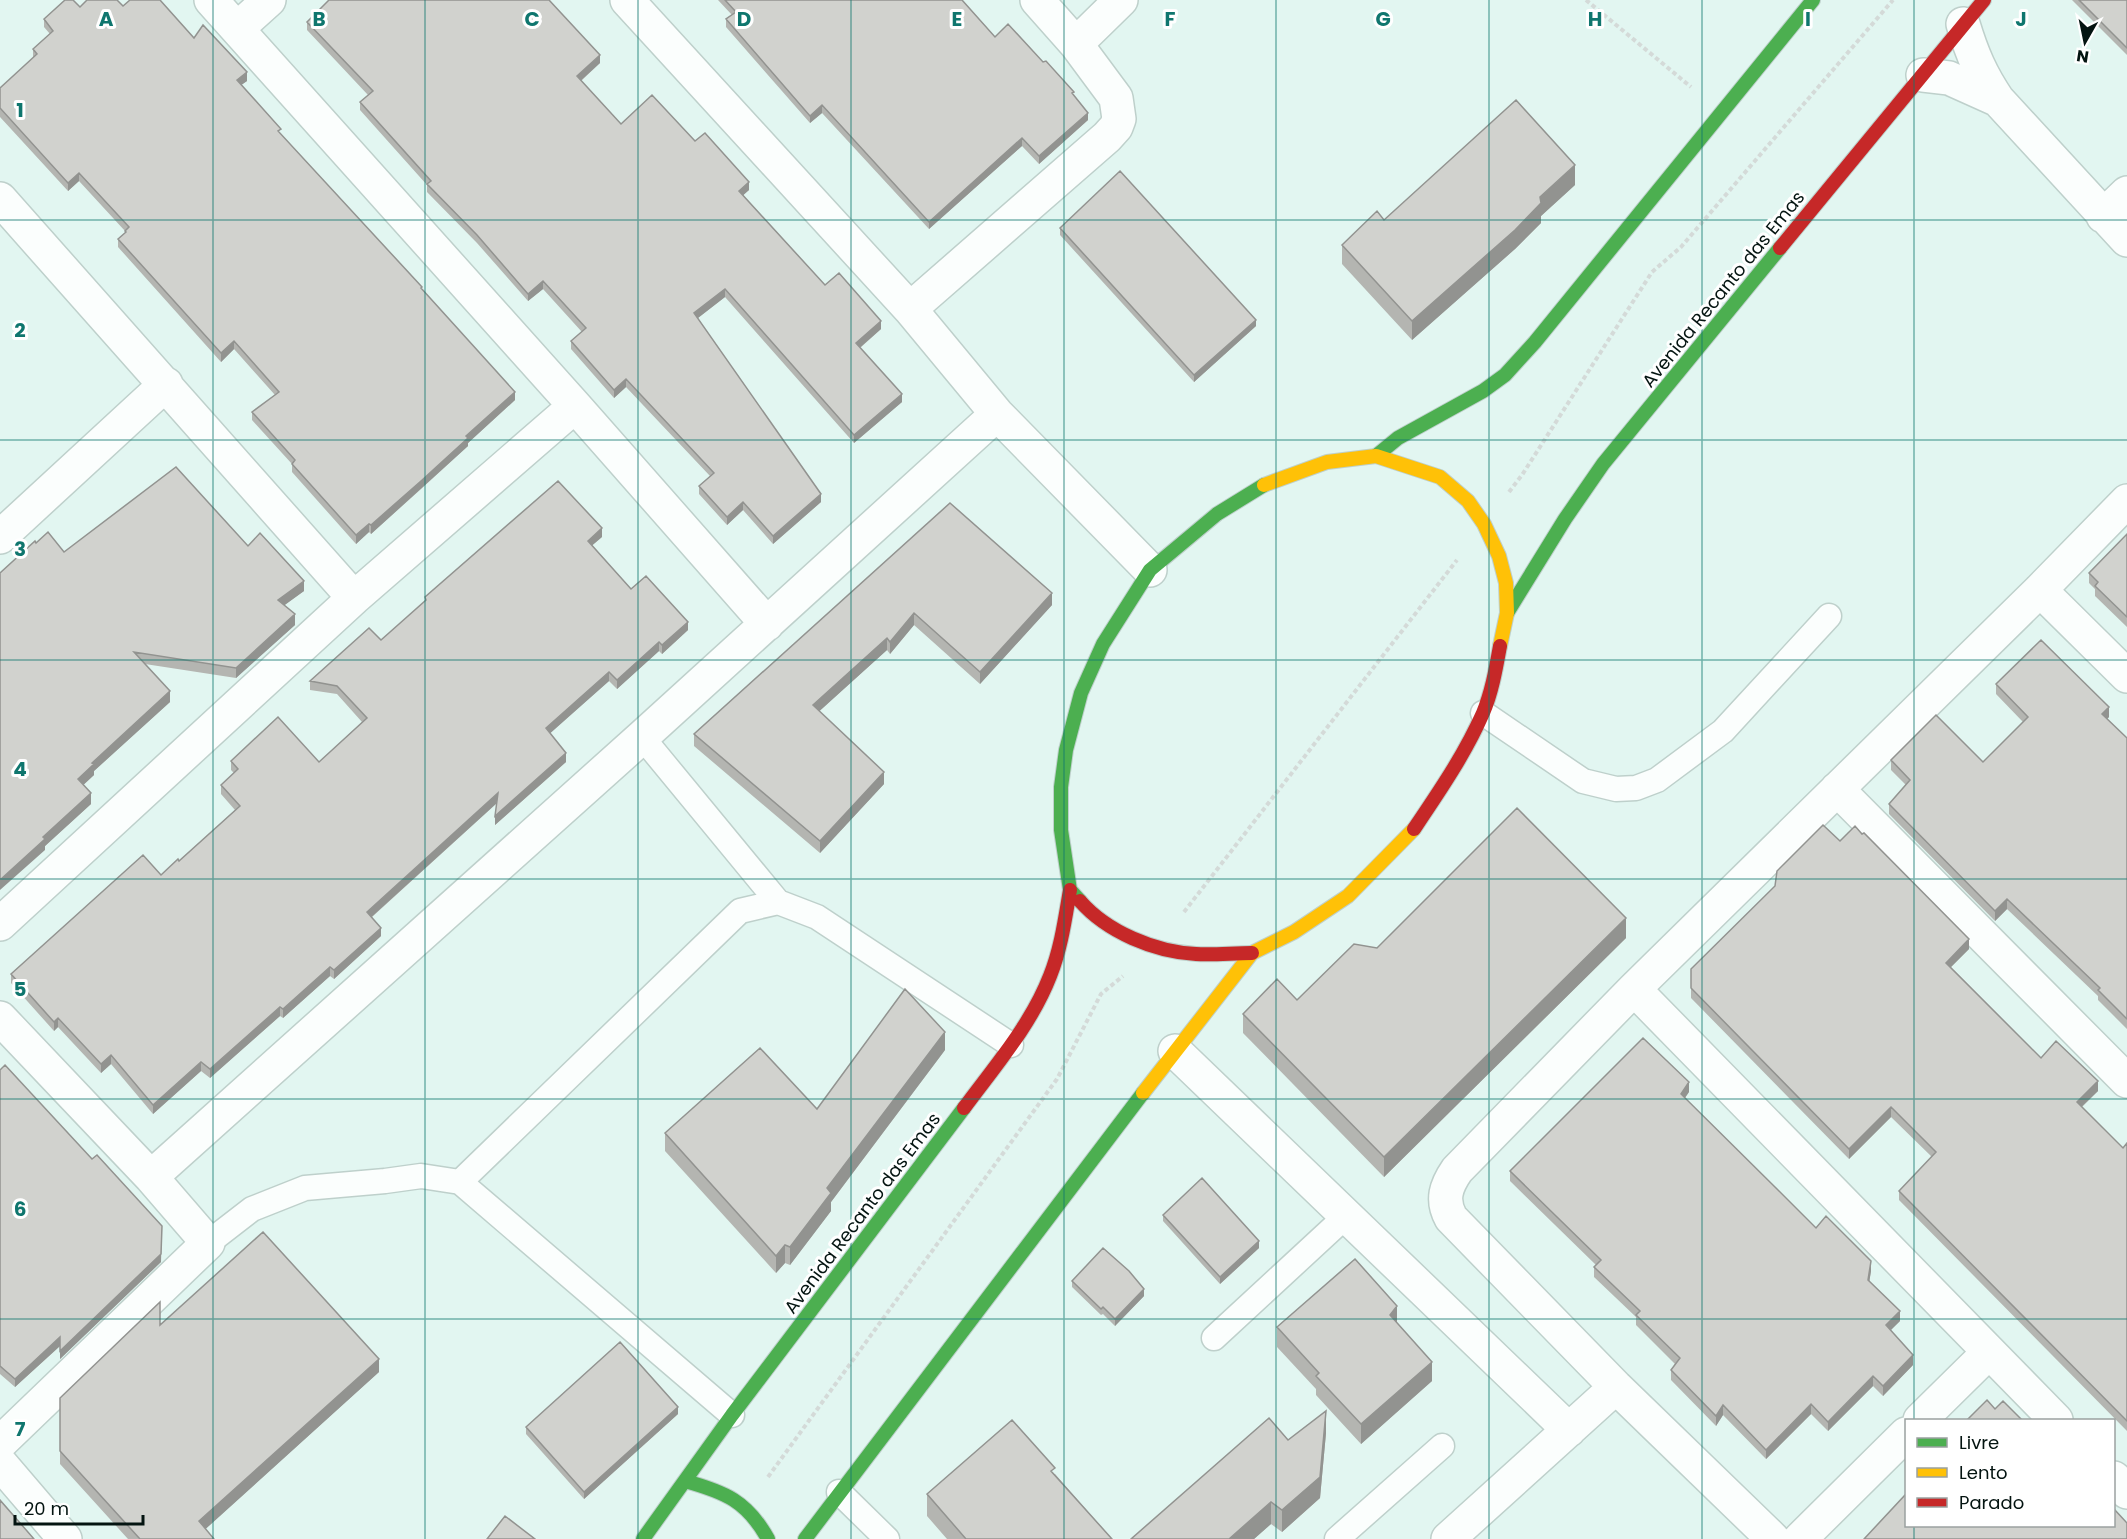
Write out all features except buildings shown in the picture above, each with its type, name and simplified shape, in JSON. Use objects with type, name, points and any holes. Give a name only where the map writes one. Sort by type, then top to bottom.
[{"type":"main road","points":[[1376,456],[1398,438],[1483,391],[1505,375],[1535,342],[1813,0]]},
{"type":"main road","name":"Avenida Recanto das Emas","points":[[1507,613],[1559,525],[1602,464],[1984,0]]},
{"type":"main road","points":[[806,1539],[1175,1051],[1252,953],[1294,932],[1348,896],[1410,835],[1447,781],[1483,713],[1495,674],[1507,613],[1506,583],[1499,556],[1484,524],[1468,501],[1440,477],[1376,456]]},
{"type":"main road","name":"Avenida Recanto das Emas","points":[[643,1539],[732,1415],[1011,1045],[1038,1001],[1051,974],[1060,943],[1070,890],[1061,830],[1061,787],[1066,750],[1081,693],[1103,644],[1150,570],[1217,514],[1261,486],[1327,462],[1376,456]]},
{"type":"main road","points":[[1070,890],[1086,908],[1110,927],[1156,947],[1194,954],[1252,953]]},
{"type":"main road","points":[[685,1481],[711,1487],[746,1506],[768,1539]]},
{"type":"street","points":[[211,0],[767,624]]},
{"type":"street","points":[[237,28],[269,0]]},
{"type":"street","points":[[627,0],[910,309],[997,414],[1150,570]]},
{"type":"street","points":[[910,309],[1116,127],[1119,109],[1116,98],[1076,44],[1037,0]]},
{"type":"street","points":[[1076,44],[1121,0]]},
{"type":"street","points":[[1963,24],[1977,64],[1998,100],[2127,240]]},
{"type":"street","points":[[1923,75],[1949,78],[1998,100]]},
{"type":"street","points":[[2103,216],[2127,193]]},
{"type":"street","points":[[0,199],[354,598]]},
{"type":"street","points":[[0,537],[166,384]]},
{"type":"street","points":[[0,924],[354,598],[575,406]]},
{"type":"street","points":[[151,1177],[642,737],[997,414]]},
{"type":"street","points":[[1773,1539],[1616,1387],[1451,1218],[1447,1210],[1445,1194],[1449,1182],[1457,1170],[1634,989],[2040,590],[2127,501]]},
{"type":"street","points":[[2040,590],[2127,676]]},
{"type":"street","points":[[1837,789],[2127,1081]]},
{"type":"street","points":[[1634,989],[2055,1419]]},
{"type":"street","points":[[0,1018],[151,1177],[208,1244],[0,1443]]},
{"type":"street","points":[[1175,1051],[1569,1430]]},
{"type":"street","points":[[1921,1419],[1988,1353]]},
{"type":"street","points":[[1448,1539],[1616,1387]]},
{"type":"street","points":[[1800,1539],[1905,1435]]},
{"type":"street","points":[[0,1463],[65,1539]]},
{"type":"street","points":[[2115,1479],[2127,1492]]},
{"type":"lane","points":[[1483,713],[1583,782],[1616,789],[1636,788],[1657,780],[1723,731],[1829,616]]},
{"type":"lane","points":[[642,737],[778,902]]},
{"type":"lane","points":[[460,1182],[740,911],[778,902],[817,917],[1011,1045]]},
{"type":"lane","points":[[208,1244],[252,1209],[305,1188],[421,1176],[460,1182],[732,1415]]},
{"type":"lane","points":[[1214,1338],[1346,1216]]},
{"type":"lane","points":[[1337,1539],[1442,1446]]},
{"type":"lane","points":[[840,1492],[887,1539]]},
{"type":"path","points":[[1586,0],[1722,112]]},
{"type":"path","points":[[746,1506],[836,1386],[1057,1079],[1101,994],[1156,947],[1522,475],[1652,273],[1681,247],[1893,0]]},
{"type":"traffic: fast","points":[[1376,456],[1398,438],[1483,391],[1505,375],[1535,342],[1813,0]]},
{"type":"traffic: fast","points":[[1507,613],[1565,519],[1603,464],[1780,248]]},
{"type":"traffic: fast","points":[[1080,901],[1070,890],[1061,830],[1061,787],[1066,750],[1081,693],[1103,644],[1150,570],[1217,514],[1264,485]]},
{"type":"traffic: fast","points":[[805,1539],[1143,1093]]},
{"type":"traffic: fast","points":[[643,1539],[732,1415],[964,1108]]},
{"type":"traffic: fast","points":[[685,1481],[712,1489],[734,1500],[752,1515],[768,1539]]},
{"type":"traffic: slow","points":[[1264,485],[1327,462],[1376,456],[1440,477],[1468,501],[1484,524],[1499,556],[1506,583],[1507,613],[1500,646]]},
{"type":"traffic: slow","points":[[1143,1093],[1252,953],[1294,932],[1348,896],[1414,829]]},
{"type":"traffic: jam","points":[[1780,248],[1984,0]]},
{"type":"traffic: jam","points":[[1414,829],[1476,728],[1489,697],[1500,646]]},
{"type":"traffic: jam","points":[[964,1108],[1023,1028],[1042,994],[1057,955],[1070,890]]},
{"type":"traffic: jam","points":[[1080,901],[1104,922],[1148,945],[1196,954],[1252,953]]}]
